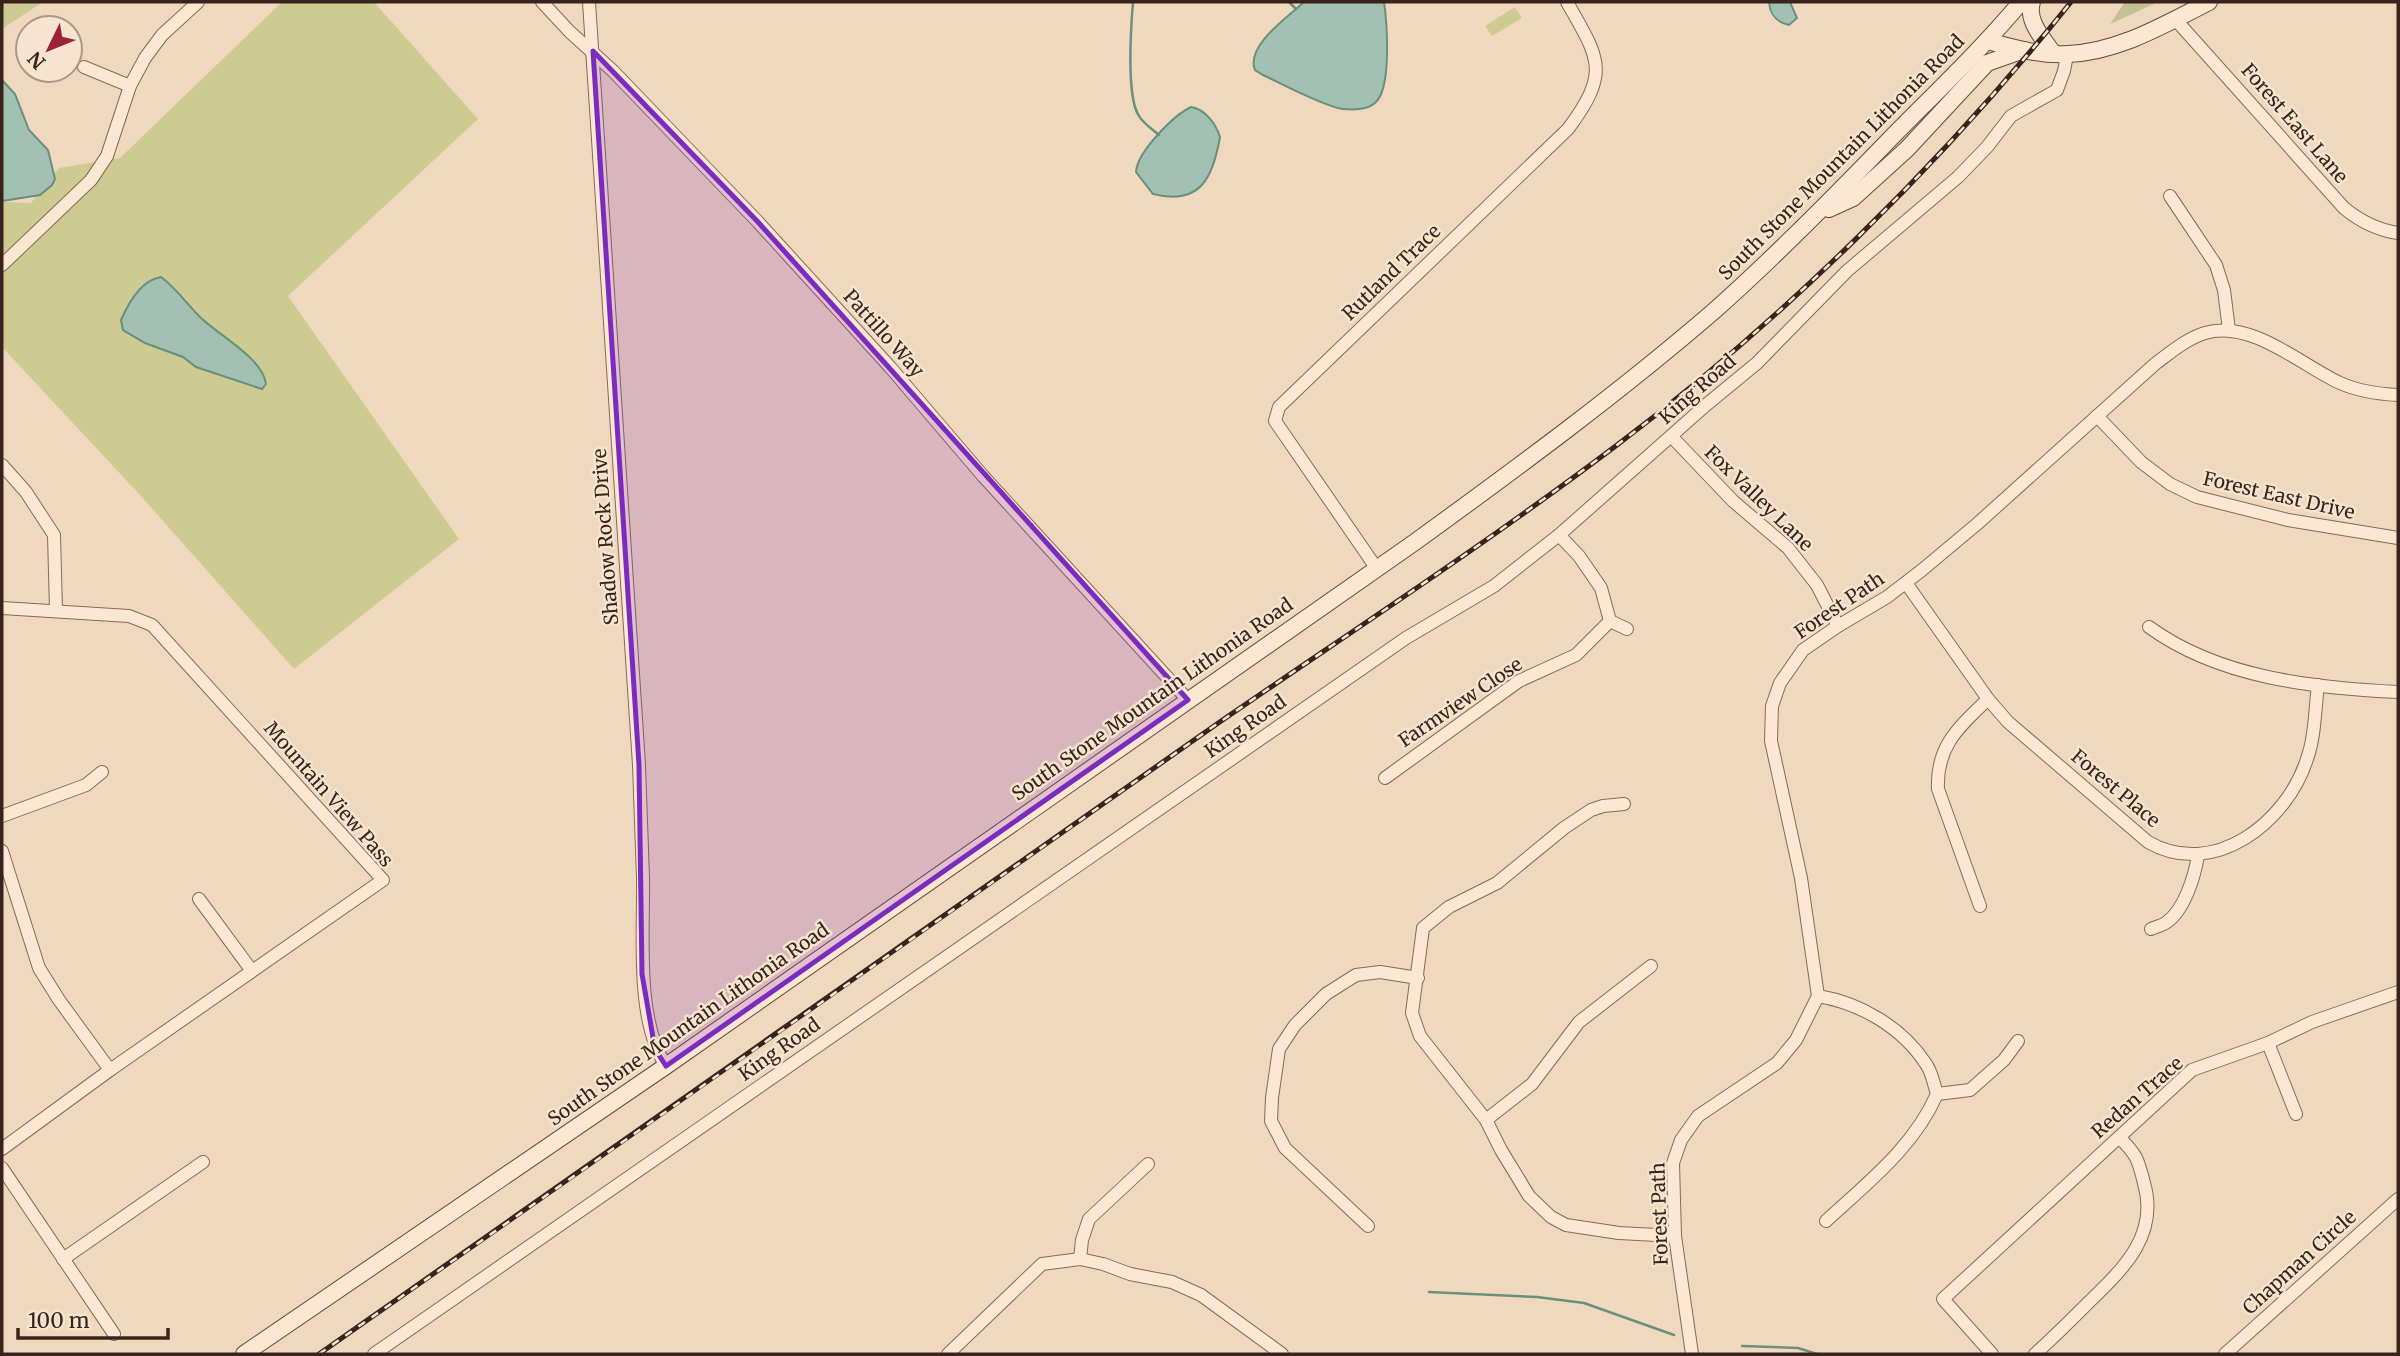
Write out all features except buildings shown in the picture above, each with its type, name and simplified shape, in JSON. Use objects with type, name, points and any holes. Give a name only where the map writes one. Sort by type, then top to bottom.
[{"type":"main road","name":"South Stone Mountain Lithonia Road","points":[[244,1354],[666,1066],[1523,464],[1616,392],[1713,311],[1818,215],[1988,41],[2021,2]]},
{"type":"main road","points":[[2032,2],[2032,23],[2060,54]]},
{"type":"main road","points":[[1988,41],[2024,50],[2060,54],[2101,49],[2136,38],[2209,2]]},
{"type":"main road","points":[[1818,215],[1853,198],[1908,149],[1987,63],[2024,50]]},
{"type":"street","points":[[2,265],[91,180],[107,156],[130,86],[145,58],[162,35],[198,2]]},
{"type":"street","name":"Pattillo Way","points":[[542,2],[570,32],[593,51],[776,243],[890,367],[992,486],[1188,700]]},
{"type":"street","name":"Shadow Rock Drive","points":[[589,2],[639,765],[643,877],[642,974],[655,1049],[666,1066]]},
{"type":"street","name":"Rutland Trace","points":[[1377,569],[1275,421],[1279,407],[1568,129],[1583,108],[1597,76],[1594,51],[1567,2]]},
{"type":"street","name":"Forest East Lane","points":[[2175,19],[2344,208],[2369,226],[2398,233]]},
{"type":"street","name":"King Road","points":[[374,1354],[1406,639],[1493,586],[1559,535],[1757,363],[1847,271],[1958,177],[2011,117],[2057,90],[2064,71],[2060,54]]},
{"type":"street","points":[[84,67],[130,86]]},
{"type":"street","points":[[2170,196],[2216,265],[2224,290],[2229,330]]},
{"type":"street","name":"Forest Path","points":[[1692,1354],[1675,1236],[1673,1163],[1681,1140],[1698,1116],[1777,1063],[1796,1040],[1818,996],[1801,878],[1771,741],[1772,706],[1780,683],[1798,656],[1838,626],[1906,583],[1978,523],[2155,364],[2186,340],[2208,332],[2229,330],[2276,345],[2341,383],[2370,392],[2398,396]]},
{"type":"street","name":"Forest East Drive","points":[[2097,416],[2141,463],[2170,484],[2197,497],[2288,520],[2398,538]]},
{"type":"street","name":"Fox Valley Lane","points":[[1672,437],[1733,501],[1788,548],[1817,585],[1838,626]]},
{"type":"street","points":[[2,466],[26,492],[54,535],[55,610]]},
{"type":"street","points":[[1559,535],[1579,556],[1601,588],[1610,621],[1628,629]]},
{"type":"street","name":"Forest Place","points":[[1906,583],[1988,699],[2008,722],[2148,842],[2161,850],[2198,855],[2219,851],[2246,838],[2270,820],[2290,796],[2307,759],[2318,685]]},
{"type":"street","name":"Mountain View Pass","points":[[2,608],[129,616],[152,625],[383,880],[110,1070],[2,1149]]},
{"type":"street","name":"Farmview Close","points":[[1385,778],[1520,681],[1576,655],[1610,621]]},
{"type":"street","points":[[2149,627],[2182,647],[2253,674],[2318,685],[2398,692]]},
{"type":"street","points":[[1980,906],[1938,789],[1937,774],[1946,745],[1988,699]]},
{"type":"street","points":[[2,816],[79,789],[102,772]]},
{"type":"street","points":[[1624,804],[1591,810],[1564,828],[1497,883],[1449,907],[1423,928],[1412,1013],[1420,1036],[1486,1120],[1529,1196],[1551,1217],[1566,1225],[1619,1233],[1675,1236]]},
{"type":"street","points":[[2,851],[40,968],[65,1009],[110,1070]]},
{"type":"street","points":[[2151,929],[2168,922],[2181,903],[2194,881],[2198,855]]},
{"type":"street","points":[[199,899],[252,971]]},
{"type":"street","points":[[1486,1120],[1532,1084],[1579,1022],[1651,967]]},
{"type":"street","points":[[1368,1226],[1285,1147],[1271,1121],[1279,1049],[1295,1025],[1326,993],[1356,975],[1380,972],[1418,978]]},
{"type":"street","name":"Redan Trace","points":[[1992,1354],[1943,1299],[2192,1070],[2268,1043],[2312,1022],[2398,992]]},
{"type":"street","points":[[1818,996],[1842,1000],[1867,1010],[1888,1026],[1927,1065],[1937,1094],[1927,1118],[1904,1149],[1826,1222]]},
{"type":"street","points":[[1937,1094],[1970,1090],[2004,1060],[2018,1041]]},
{"type":"street","points":[[2268,1043],[2296,1114]]},
{"type":"street","points":[[2035,1354],[2120,1272],[2143,1233],[2150,1202],[2136,1154],[2119,1137]]},
{"type":"street","points":[[63,1259],[203,1162]]},
{"type":"street","points":[[1080,1259],[1082,1240],[1089,1219],[1148,1164]]},
{"type":"street","points":[[2,1168],[114,1334]]},
{"type":"street","name":"Chapman Circle","points":[[2225,1354],[2398,1199]]},
{"type":"street","points":[[948,1354],[1042,1264],[1080,1259],[1130,1274],[1172,1282],[1201,1295],[1282,1354]]},
{"type":"highlighted area","points":[[593,51],[758,222],[1188,700],[666,1066],[655,1049],[642,974],[639,765]]},
{"type":"shaded area","points":[[2,2],[43,2],[25,14],[14,14],[14,21],[2,29]]},
{"type":"shaded area","points":[[282,2],[374,2],[478,119],[288,296],[459,539],[294,669],[140,495],[2,347],[2,202],[31,203],[59,168],[120,158]]},
{"type":"shaded area","points":[[1304,2],[1384,2],[1386,70],[1380,96],[1375,103],[1355,109],[1335,107],[1303,95],[1255,70],[1256,51],[1262,42]]},
{"type":"shaded area","points":[[1769,2],[1790,2],[1797,18],[1789,25],[1781,22],[1772,14]]},
{"type":"shaded area","points":[[2125,2],[2158,2],[2110,24]]},
{"type":"shaded area","points":[[1515,7],[1522,18],[1492,36],[1485,26]]},
{"type":"shaded area","points":[[2,80],[15,94],[29,130],[48,150],[55,179],[40,195],[2,201]]},
{"type":"shaded area","points":[[1191,107],[1205,114],[1213,122],[1220,137],[1208,176],[1202,185],[1183,196],[1153,194],[1136,172],[1138,164],[1157,135]]},
{"type":"shaded area","points":[[161,277],[200,317],[249,356],[263,374],[266,384],[262,389],[196,367],[183,357],[145,343],[123,330],[121,320],[136,294],[147,283]]},
{"type":"waterway","points":[[1133,2],[1130,61],[1132,94],[1139,116],[1159,135]]},
{"type":"waterway","points":[[1289,2],[1296,9]]},
{"type":"waterway","points":[[1429,1292],[1537,1297],[1584,1303],[1674,1335]]},
{"type":"waterway","points":[[1742,1346],[1798,1348],[1817,1354]]},
{"type":"railway","points":[[319,1354],[1214,726],[1468,553],[1617,445],[1740,346],[1857,237],[1969,122],[2071,2]]}]
